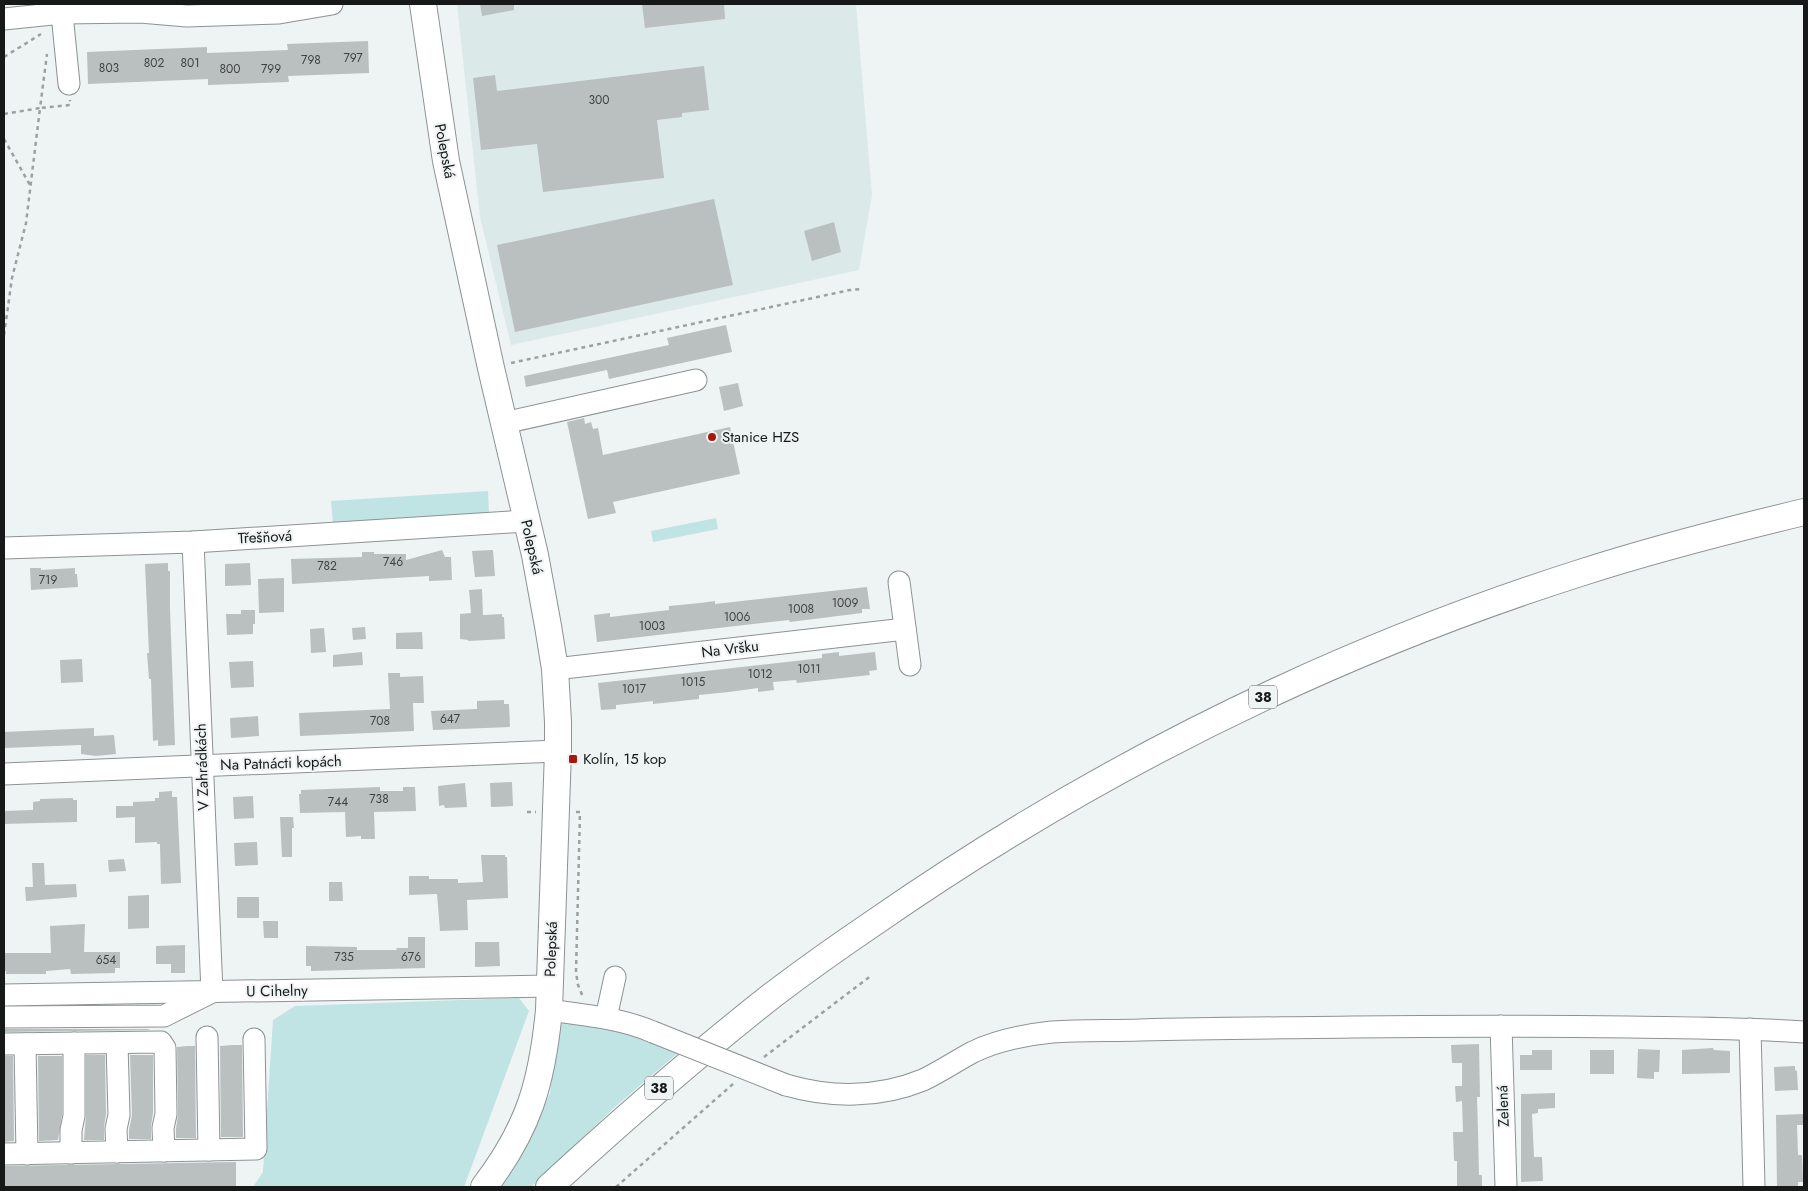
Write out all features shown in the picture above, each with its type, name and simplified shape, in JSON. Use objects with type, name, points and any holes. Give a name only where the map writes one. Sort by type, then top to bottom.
[{"type":"main road","name":"Polepská","points":[[423,4],[446,161],[545,608],[555,669],[558,722],[549,998],[545,1050],[534,1097],[515,1141],[484,1187]]},
{"type":"main road","name":"38","points":[[549,1187],[627,1115],[677,1073],[774,994],[816,963],[916,893],[1008,834],[1114,773],[1269,694],[1402,637],[1571,576],[1647,553],[1804,512]]},
{"type":"street","points":[[4,18],[62,9],[127,8],[187,16],[280,13],[332,4]]},
{"type":"street","points":[[62,9],[69,84]]},
{"type":"street","points":[[504,423],[696,380]]},
{"type":"street","name":"Třešňová","points":[[4,548],[193,542],[526,521]]},
{"type":"street","name":"V Zahrádkách","points":[[193,542],[212,992]]},
{"type":"street","points":[[899,582],[910,665]]},
{"type":"street","name":"Na Vršku","points":[[555,669],[905,629]]},
{"type":"street","name":"Na Patnácti kopách","points":[[4,774],[558,751]]},
{"type":"street","points":[[606,1018],[615,977]]},
{"type":"street","points":[[4,1017],[164,1016],[212,992]]},
{"type":"street","name":"U Cihelny","points":[[4,995],[212,992],[549,998],[653,1032],[786,1086],[808,1092],[834,1094],[885,1091],[925,1079],[971,1053],[992,1044],[1017,1037],[1054,1032],[1217,1028],[1501,1026],[1750,1029],[1804,1032]]},
{"type":"street","name":"Zelená","points":[[1501,1026],[1506,1187]]},
{"type":"street","points":[[1750,1029],[1754,1187]]},
{"type":"street","points":[[207,1036],[209,1150]]},
{"type":"street","points":[[4,1154],[256,1149],[254,1039]]},
{"type":"street","points":[[26,1154],[14,1044],[161,1042],[165,1048],[166,1114],[163,1128],[164,1151]]},
{"type":"street","points":[[71,1152],[71,1130],[74,1116],[74,1043]]},
{"type":"street","points":[[117,1152],[116,1129],[119,1115],[118,1043]]},
{"type":"path","points":[[4,57],[48,29]]},
{"type":"path","points":[[4,335],[12,278],[26,223],[48,46]]},
{"type":"path","points":[[4,114],[70,105],[69,84]]},
{"type":"path","points":[[4,139],[31,186]]},
{"type":"path","points":[[491,368],[850,290],[862,289]]},
{"type":"path","points":[[527,812],[580,812],[577,980],[585,999],[596,1012],[606,1018]]},
{"type":"shaded area","points":[[457,4],[856,4],[872,195],[859,270],[511,345],[480,217]]},
{"type":"shaded area","points":[[488,491],[489,513],[333,524],[331,501]]},
{"type":"shaded area","points":[[716,518],[718,529],[653,542],[651,531]]},
{"type":"shaded area","points":[[519,998],[529,1011],[464,1187],[253,1187],[263,1172],[273,1020],[295,1006]]},
{"type":"shaded area","points":[[566,1019],[616,1027],[679,1052],[617,1105],[531,1187],[497,1187],[514,1168],[550,1093],[558,1030]]},
{"type":"building","points":[[480,4],[514,4],[514,10],[482,16]]},
{"type":"building","points":[[642,4],[724,4],[725,19],[645,28]]},
{"type":"building","points":[[368,41],[369,73],[288,76],[289,82],[208,85],[208,79],[88,84],[87,52],[207,47],[207,53],[288,50],[287,44]]},
{"type":"building","points":[[704,66],[709,110],[682,113],[682,117],[657,120],[664,178],[543,192],[537,144],[481,150],[473,78],[495,75],[497,91]]},
{"type":"building","points":[[714,199],[733,285],[515,332],[497,245]]},
{"type":"building","points":[[834,222],[841,252],[812,261],[804,231]]},
{"type":"building","points":[[726,325],[732,352],[609,379],[607,370],[526,387],[524,376],[669,345],[667,338]]},
{"type":"building","points":[[738,383],[743,406],[724,411],[719,387]]},
{"type":"building","points":[[584,418],[585,424],[591,422],[593,429],[598,428],[603,455],[730,427],[740,474],[613,502],[616,513],[588,519],[567,422]]},
{"type":"building","points":[[442,550],[445,557],[451,557],[452,580],[429,581],[429,576],[292,584],[291,559],[362,557],[362,552],[374,552],[374,554],[406,554],[406,560]]},
{"type":"building","points":[[493,550],[495,576],[475,577],[472,551]]},
{"type":"building","points":[[168,563],[168,571],[170,571],[175,745],[158,746],[158,740],[153,741],[151,679],[149,679],[147,653],[149,653],[145,564]]},
{"type":"building","points":[[250,563],[251,585],[225,586],[225,564]]},
{"type":"building","points":[[30,568],[41,568],[41,570],[75,568],[78,587],[31,590]]},
{"type":"building","points":[[284,578],[284,612],[259,613],[258,579]]},
{"type":"building","points":[[867,587],[870,609],[862,609],[862,613],[597,642],[594,615],[610,613],[610,617],[669,610],[669,606],[715,601],[715,604]]},
{"type":"building","points":[[482,589],[483,615],[502,614],[502,617],[504,617],[505,639],[468,641],[460,639],[460,614],[471,613],[469,590]]},
{"type":"building","points":[[241,610],[255,610],[253,634],[227,635],[226,614],[241,614]]},
{"type":"building","points":[[365,627],[366,639],[353,640],[352,628]]},
{"type":"building","points":[[324,628],[326,652],[311,653],[310,629]]},
{"type":"building","points":[[422,632],[423,649],[396,649],[396,633]]},
{"type":"building","points":[[362,652],[363,665],[333,667],[333,655]]},
{"type":"building","points":[[839,652],[839,656],[875,652],[877,670],[869,671],[870,675],[797,683],[796,680],[773,682],[774,690],[758,692],[758,688],[699,695],[699,699],[653,704],[653,701],[616,705],[616,709],[601,710],[598,683],[822,658],[822,654]]},
{"type":"building","points":[[82,659],[83,682],[61,683],[60,660]]},
{"type":"building","points":[[253,661],[254,687],[231,688],[229,662]]},
{"type":"building","points":[[388,673],[400,673],[400,677],[423,676],[424,703],[413,703],[414,731],[300,736],[299,713],[390,709]]},
{"type":"building","points":[[504,700],[504,704],[509,704],[510,727],[433,730],[431,711],[477,709],[477,701]]},
{"type":"building","points":[[258,716],[259,736],[231,738],[230,718]]},
{"type":"building","points":[[94,728],[94,736],[114,735],[116,754],[96,756],[81,754],[81,745],[4,748],[4,732]]},
{"type":"building","points":[[512,782],[513,806],[491,807],[490,783]]},
{"type":"building","points":[[465,783],[467,807],[445,808],[444,805],[439,806],[438,786]]},
{"type":"building","points":[[380,787],[380,791],[403,791],[403,787],[415,787],[416,811],[374,812],[375,839],[361,839],[361,836],[346,837],[345,812],[300,813],[299,794],[301,794],[301,790]]},
{"type":"building","points":[[172,791],[172,797],[177,797],[181,883],[161,884],[160,844],[157,844],[157,842],[135,843],[135,817],[116,818],[116,806],[133,806],[133,802],[155,801],[155,798],[159,798],[159,792]]},
{"type":"building","points":[[253,796],[254,818],[234,819],[233,797]]},
{"type":"building","points":[[73,798],[73,800],[77,800],[77,822],[4,824],[4,811],[33,810],[33,802],[40,801],[40,799]]},
{"type":"building","points":[[280,817],[293,817],[292,857],[282,857]]},
{"type":"building","points":[[257,842],[258,865],[235,866],[234,843]]},
{"type":"building","points":[[481,855],[505,855],[507,857],[508,898],[467,900],[468,930],[440,931],[437,894],[409,895],[409,876],[429,876],[429,879],[458,879],[458,883],[483,882]]},
{"type":"building","points":[[124,859],[126,871],[109,872],[108,860]]},
{"type":"building","points":[[32,863],[44,863],[45,885],[76,884],[77,897],[26,901],[25,887],[33,887]]},
{"type":"building","points":[[329,882],[342,882],[343,901],[329,901]]},
{"type":"building","points":[[149,895],[149,928],[128,929],[128,896]]},
{"type":"building","points":[[237,897],[259,897],[259,918],[237,918]]},
{"type":"building","points":[[263,921],[278,921],[278,938],[264,938]]},
{"type":"building","points":[[85,924],[84,952],[120,952],[120,968],[115,968],[115,973],[71,974],[70,969],[46,971],[46,974],[6,974],[6,971],[4,971],[4,953],[51,953],[50,926]]},
{"type":"building","points":[[408,937],[425,937],[425,968],[311,971],[311,966],[306,966],[306,946],[357,947],[357,950],[397,950],[396,948],[408,948]]},
{"type":"building","points":[[475,942],[499,942],[500,966],[475,967]]},
{"type":"building","points":[[185,945],[185,973],[171,973],[171,964],[156,964],[156,946]]},
{"type":"building","points":[[5,1029],[148,1029],[150,1030],[4,1032]]},
{"type":"building","points":[[1479,1044],[1480,1097],[1477,1097],[1479,1175],[1482,1175],[1482,1187],[1457,1187],[1457,1161],[1454,1161],[1453,1132],[1463,1132],[1462,1101],[1456,1102],[1455,1086],[1462,1086],[1462,1063],[1452,1063],[1451,1045]]},
{"type":"building","points":[[242,1045],[243,1137],[221,1137],[220,1046]]},
{"type":"building","points":[[195,1046],[196,1138],[176,1138],[178,1114],[177,1047]]},
{"type":"building","points":[[1713,1048],[1714,1050],[1730,1051],[1730,1073],[1682,1074],[1682,1050]]},
{"type":"building","points":[[1638,1049],[1660,1050],[1659,1072],[1654,1072],[1654,1079],[1637,1078]]},
{"type":"building","points":[[1532,1050],[1552,1050],[1552,1070],[1520,1070],[1520,1055],[1532,1055]]},
{"type":"building","points":[[1590,1050],[1614,1050],[1614,1074],[1590,1074]]},
{"type":"building","points":[[86,1055],[105,1055],[106,1114],[104,1140],[84,1140]]},
{"type":"building","points":[[130,1055],[153,1055],[151,1139],[129,1139],[132,1115]]},
{"type":"building","points":[[4,1056],[13,1056],[14,1141],[4,1142]]},
{"type":"building","points":[[38,1056],[62,1056],[62,1115],[58,1140],[39,1141]]},
{"type":"building","points":[[1795,1066],[1798,1090],[1775,1091],[1774,1067]]},
{"type":"building","points":[[1555,1093],[1555,1108],[1538,1109],[1538,1113],[1532,1114],[1534,1157],[1542,1157],[1543,1181],[1521,1182],[1521,1094]]},
{"type":"building","points":[[1804,1114],[1804,1125],[1797,1125],[1798,1155],[1802,1155],[1803,1182],[1798,1182],[1798,1187],[1777,1187],[1776,1115]]},
{"type":"building","points":[[236,1162],[236,1187],[4,1187],[4,1166]]},
{"type":"place","name":"Stanice HZS","points":[[712,437]]},
{"type":"place","name":"Kolín, 15 kop","points":[[573,759]]}]
